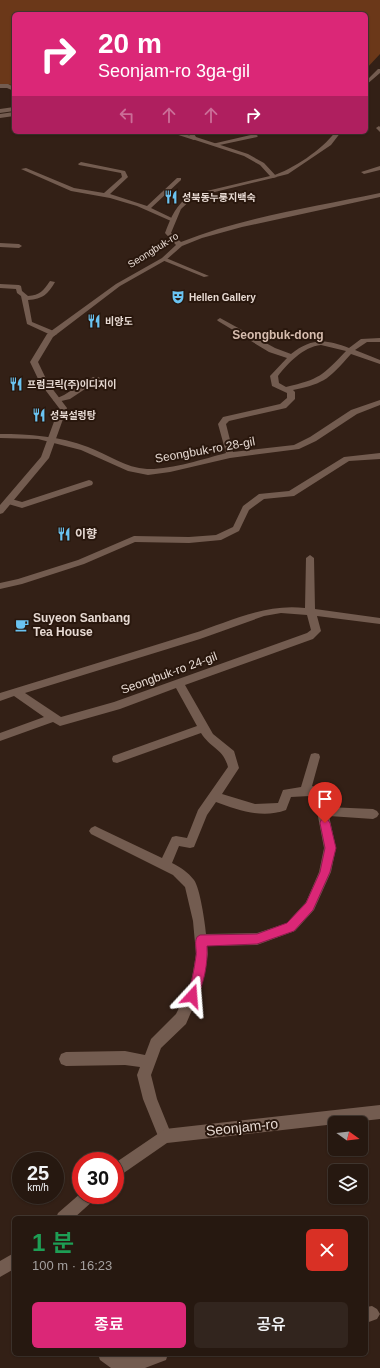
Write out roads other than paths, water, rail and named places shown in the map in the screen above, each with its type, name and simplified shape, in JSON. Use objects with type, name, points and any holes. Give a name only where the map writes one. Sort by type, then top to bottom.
[{"type":"street","points":[[368,82],[380,70]]},
{"type":"street","points":[[0,86],[8,86],[12,88]]},
{"type":"street","points":[[0,110],[12,109]]},
{"type":"street","points":[[0,116],[12,114]]},
{"type":"street","points":[[180,134],[246,155],[262,164],[274,177]]},
{"type":"street","points":[[191,134],[194,138]]},
{"type":"street","points":[[180,245],[168,234],[177,210],[183,202],[192,196],[286,173],[329,144],[336,134]]},
{"type":"street","points":[[214,144],[254,136]]},
{"type":"street","points":[[81,164],[123,172],[125,177],[106,195]]},
{"type":"street","points":[[364,172],[380,168]]},
{"type":"street","points":[[24,169],[73,190],[106,195],[147,209],[173,220]]},
{"type":"street","points":[[147,209],[179,179]]},
{"type":"street","name":"Seongbuk-ro","points":[[0,511],[45,458],[63,408],[44,383],[34,362],[53,334],[118,285],[164,259],[180,245],[196,238],[241,225],[380,195]]},
{"type":"street","points":[[0,245],[20,246]]},
{"type":"street","points":[[164,259],[206,276]]},
{"type":"street","points":[[24,298],[39,297],[45,294],[52,282]]},
{"type":"street","points":[[0,286],[19,288],[19,292],[24,298],[29,323],[53,334]]},
{"type":"street","points":[[220,320],[272,350],[292,357]]},
{"type":"street","points":[[286,389],[315,382],[324,378],[350,351],[364,341],[380,340]]},
{"type":"street","points":[[230,455],[222,424],[226,419],[283,406],[291,399],[291,392],[275,384],[274,376],[292,357],[311,344],[320,343],[350,351],[380,362]]},
{"type":"street","points":[[57,400],[67,397],[96,379]]},
{"type":"street","name":"Seongbuk-ro 28-gil","points":[[0,436],[38,437],[84,448],[132,469],[148,472],[170,469],[230,455],[296,447],[312,439],[354,412],[380,402]]},
{"type":"street","points":[[0,586],[19,582],[81,562],[134,539],[189,540],[218,538],[236,529],[246,508],[262,496],[291,494],[347,459],[380,456]]},
{"type":"street","points":[[8,502],[22,504],[89,484]]},
{"type":"street","name":"Seongbuk-ro 24-gil","points":[[53,718],[60,722],[116,706],[310,636],[316,631],[314,619],[310,612],[310,558]]},
{"type":"street","name":"Seongbuk-ro 24-gil","points":[[0,697],[198,636],[263,613],[281,610],[310,612],[380,621]]},
{"type":"street","points":[[165,865],[176,841],[190,843],[202,814],[234,768],[230,754],[209,737],[179,684]]},
{"type":"street","points":[[17,693],[53,718]]},
{"type":"street","points":[[0,737],[53,718]]},
{"type":"street","points":[[117,759],[204,728]]},
{"type":"street","points":[[305,792],[315,757]]},
{"type":"street","points":[[200,940],[257,939],[291,927],[310,906],[325,872],[330,848],[322,811],[313,791],[287,793],[282,807],[268,811],[248,808],[214,796]]},
{"type":"street","points":[[322,811],[373,814]]},
{"type":"street","points":[[95,831],[177,871],[190,884],[199,921],[202,954],[197,985],[181,1019],[156,1044],[144,1075],[150,1099],[165,1136]]},
{"type":"street","points":[[66,1059],[125,1058],[149,1062]]},
{"type":"street","name":"Seonjam-ro","points":[[124,1165],[165,1136],[380,1112]]},
{"type":"street","points":[[64,1216],[78,1204]]},
{"type":"street","points":[[108,1356],[117,1366],[145,1360],[155,1356]]},
{"type":"place","name":"성북동누룽지백숙","points":[[171,197]]},
{"type":"place","name":"Hellen Gallery","points":[[178,297]]},
{"type":"place","name":"비양도","points":[[94,321]]},
{"type":"place","name":"프럼크릭(주)이디지이","points":[[16,384]]},
{"type":"place","name":"성북설렁탕","points":[[39,415]]},
{"type":"place","name":"이향","points":[[64,534]]},
{"type":"place","name":"Suyeon Sanbang Tea House","points":[[22,625]]},
{"type":"district","name":"Seongbuk-dong","points":[[278,335]]}]
